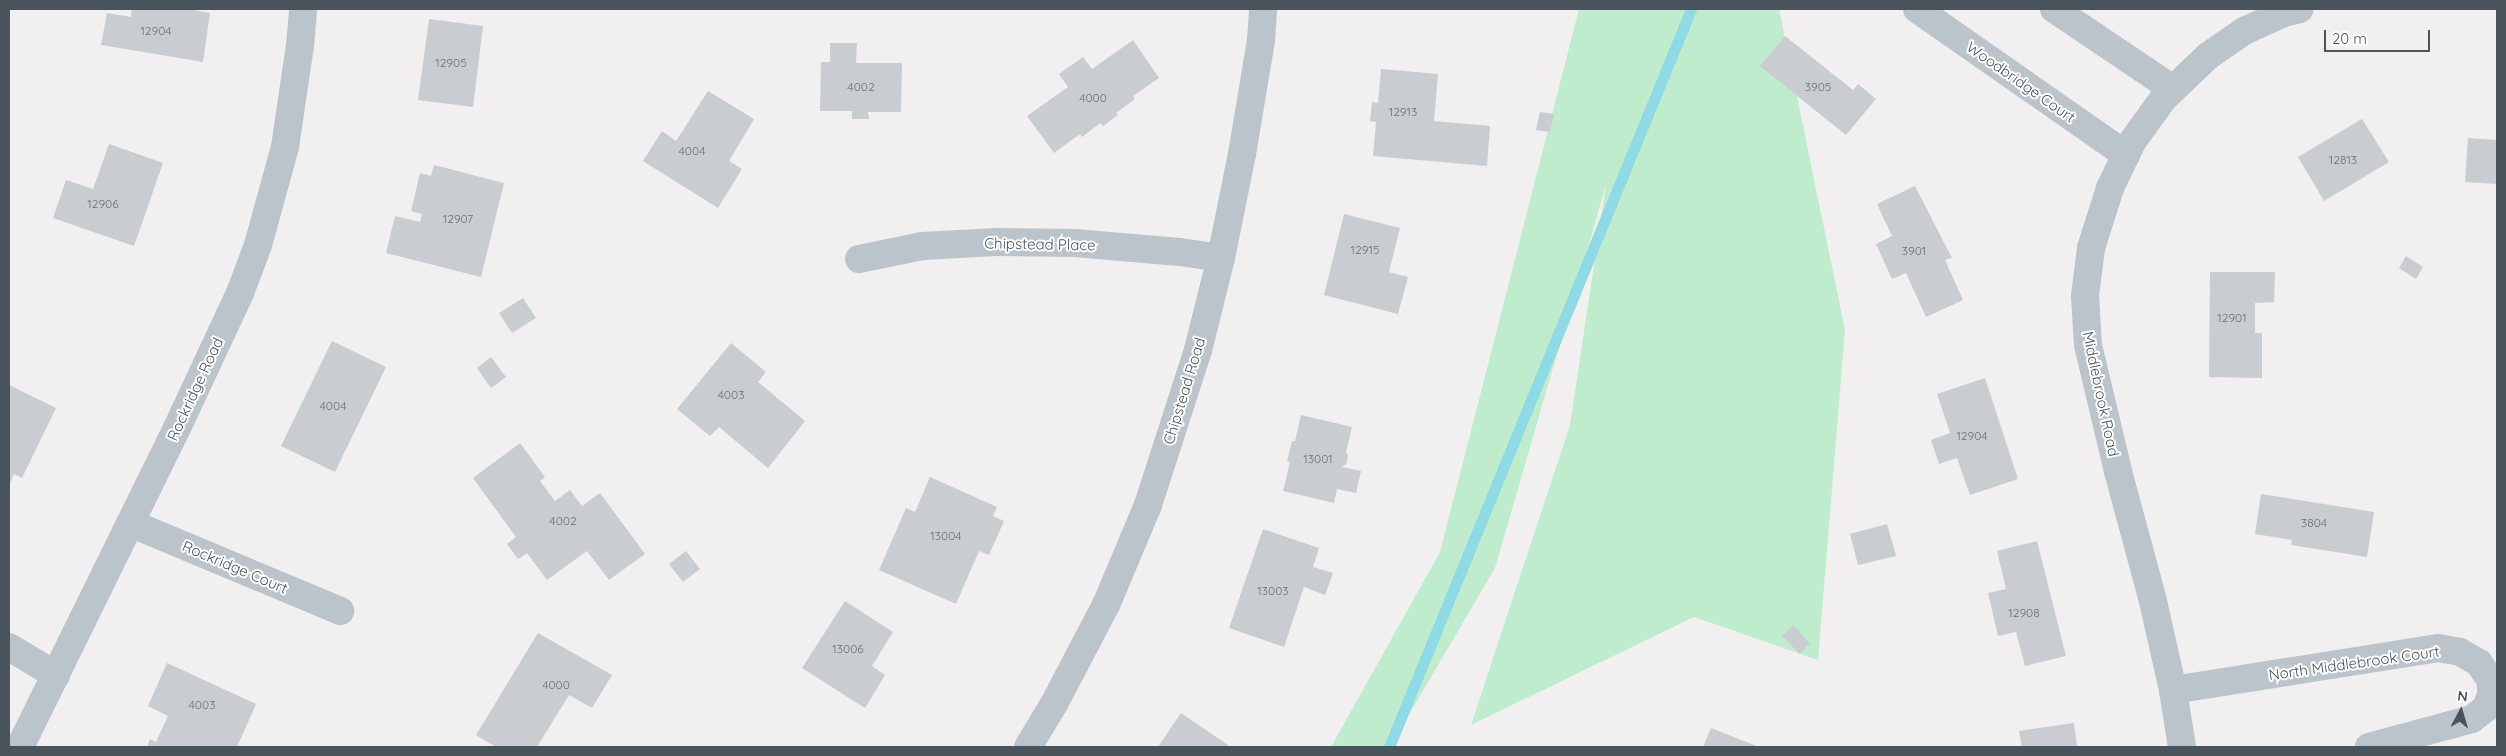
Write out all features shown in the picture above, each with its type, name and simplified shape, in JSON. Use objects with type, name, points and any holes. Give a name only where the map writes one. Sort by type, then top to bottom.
[{"type":"street","name":"Rockridge Road","points":[[20,747],[240,293],[258,245],[285,147],[300,46],[303,9]]},
{"type":"street","name":"Chipstead Road","points":[[1028,747],[1055,702],[1106,605],[1148,505],[1198,350],[1222,258],[1242,154],[1261,40],[1263,9]]},
{"type":"street","name":"Woodbridge Court","points":[[1917,9],[2126,155]]},
{"type":"street","points":[[2054,9],[2173,89]]},
{"type":"street","name":"Middlebrook Road","points":[[2182,747],[2173,690],[2153,601],[2118,470],[2088,345],[2085,296],[2091,248],[2110,188],[2132,142],[2163,98],[2208,56],[2244,31],[2284,13],[2300,9]]},
{"type":"street","name":"Chipstead Place","points":[[859,259],[923,246],[996,242],[1075,244],[1180,252],[1222,258]]},
{"type":"street","name":"Rockridge Court","points":[[130,523],[340,611]]},
{"type":"street","points":[[9,647],[56,675]]},
{"type":"street","name":"North Middlebrook Court","points":[[2173,690],[2438,648],[2460,652],[2479,664],[2491,681],[2491,694],[2486,708],[2472,719],[2369,747]]},
{"type":"green space","points":[[1579,9],[1779,9],[1845,330],[1818,660],[1694,617],[1471,725],[1570,425],[1606,185],[1495,568],[1390,747],[1331,747],[1440,552]]},
{"type":"building","points":[[132,9],[188,9],[210,13],[203,62],[101,45],[107,13],[131,17]]},
{"type":"building","points":[[429,19],[483,26],[473,107],[418,100]]},
{"type":"building","points":[[1785,36],[1853,90],[1858,84],[1876,99],[1846,135],[1760,66]]},
{"type":"building","points":[[1133,40],[1159,78],[1133,96],[1135,99],[1116,113],[1118,115],[1103,126],[1100,123],[1082,137],[1080,134],[1054,153],[1027,116],[1068,87],[1059,74],[1083,57],[1092,69]]},
{"type":"building","points":[[830,43],[857,43],[856,63],[902,63],[901,112],[868,112],[869,119],[852,119],[852,111],[820,111],[821,62],[830,62]]},
{"type":"building","points":[[1381,69],[1438,74],[1434,121],[1490,126],[1487,166],[1373,156],[1376,122],[1370,121],[1372,102],[1378,103]]},
{"type":"building","points":[[708,91],[754,119],[729,161],[742,169],[718,208],[643,161],[662,131],[676,141]]},
{"type":"building","points":[[1540,112],[1554,114],[1550,132],[1536,130]]},
{"type":"building","points":[[2362,119],[2389,162],[2324,201],[2298,157]]},
{"type":"building","points":[[2468,138],[2497,140],[2497,184],[2465,182]]},
{"type":"building","points":[[109,144],[163,163],[134,246],[53,218],[66,180],[93,189]]},
{"type":"building","points":[[434,165],[504,183],[481,277],[386,253],[395,216],[420,222],[422,214],[411,211],[420,173],[431,176]]},
{"type":"building","points":[[1915,186],[1952,258],[1945,260],[1963,300],[1926,317],[1906,273],[1892,279],[1876,244],[1892,236],[1877,204]]},
{"type":"building","points":[[1344,214],[1400,228],[1389,272],[1408,277],[1398,314],[1324,295]]},
{"type":"building","points":[[2406,256],[2423,267],[2416,279],[2399,268]]},
{"type":"building","points":[[2210,272],[2275,272],[2274,302],[2255,303],[2255,333],[2262,333],[2262,378],[2209,377]]},
{"type":"building","points":[[523,298],[536,318],[512,333],[499,313]]},
{"type":"building","points":[[332,341],[386,367],[335,472],[281,446]]},
{"type":"building","points":[[731,343],[766,372],[758,382],[805,421],[768,468],[719,427],[710,436],[677,409]]},
{"type":"building","points":[[491,357],[506,377],[491,388],[477,368]]},
{"type":"building","points":[[1985,378],[2018,479],[1970,495],[1957,458],[1939,464],[1931,440],[1950,433],[1937,394]]},
{"type":"building","points":[[9,385],[56,408],[22,478],[14,474],[9,485]]},
{"type":"building","points":[[1301,415],[1352,427],[1346,452],[1348,456],[1346,464],[1342,467],[1361,471],[1356,493],[1337,489],[1334,503],[1283,491],[1290,462],[1287,461],[1292,441],[1295,441]]},
{"type":"building","points":[[520,443],[545,477],[540,481],[555,501],[570,490],[582,506],[600,493],[645,554],[609,580],[587,551],[547,580],[527,553],[518,559],[507,544],[516,537],[473,478]]},
{"type":"building","points":[[930,477],[997,507],[993,516],[1004,521],[989,555],[979,551],[956,604],[879,570],[906,508],[915,512]]},
{"type":"building","points":[[2261,494],[2374,512],[2367,557],[2291,545],[2292,540],[2255,534]]},
{"type":"building","points":[[1887,524],[1896,556],[1858,565],[1850,534]]},
{"type":"building","points":[[1263,529],[1319,548],[1313,567],[1333,573],[1325,595],[1304,587],[1284,647],[1229,628]]},
{"type":"building","points":[[2037,541],[2066,656],[2025,666],[2016,632],[1998,636],[1988,593],[2006,589],[1997,551]]},
{"type":"building","points":[[686,551],[700,569],[683,582],[669,564]]},
{"type":"building","points":[[845,601],[893,632],[872,666],[885,675],[865,708],[802,668]]},
{"type":"building","points":[[1793,625],[1810,643],[1800,654],[1782,636]]},
{"type":"building","points":[[538,633],[612,675],[592,708],[569,695],[537,747],[496,747],[476,735]]},
{"type":"building","points":[[167,663],[256,704],[237,747],[147,747],[150,739],[156,742],[168,716],[148,706]]},
{"type":"building","points":[[1181,713],[1228,745],[1226,747],[1158,747]]},
{"type":"building","points":[[2074,723],[2077,747],[2022,747],[2019,731]]},
{"type":"building","points":[[1711,728],[1759,747],[1703,747]]},
{"type":"waterway","points":[[1389,747],[1691,9]]}]
